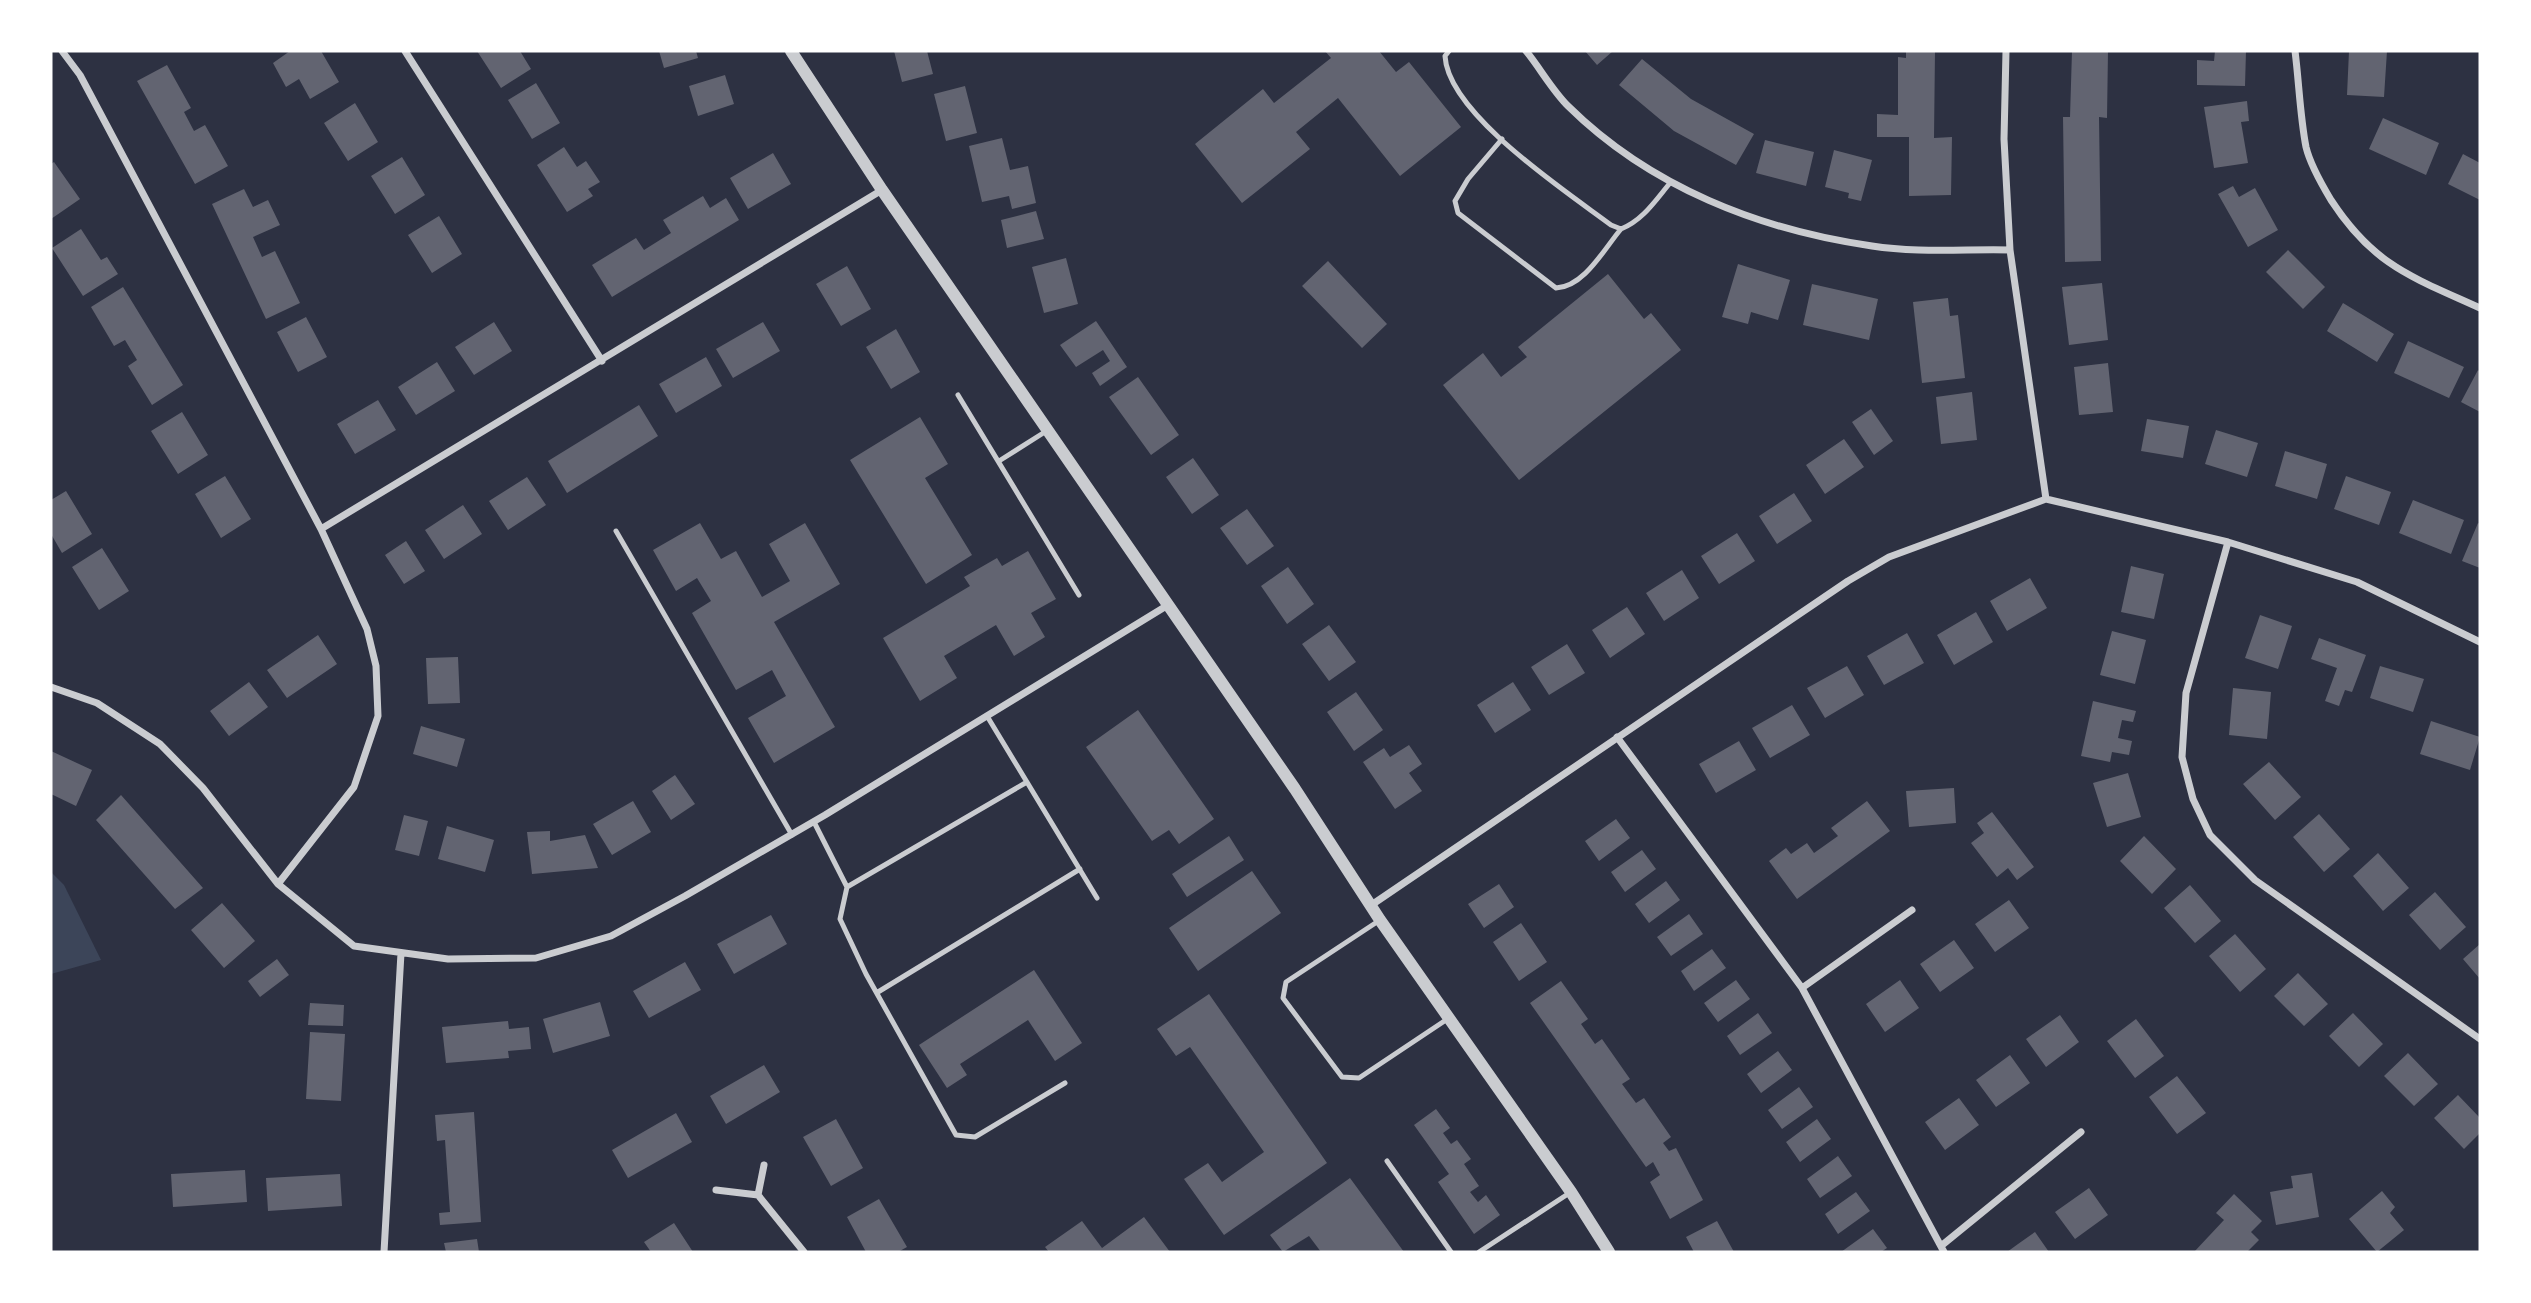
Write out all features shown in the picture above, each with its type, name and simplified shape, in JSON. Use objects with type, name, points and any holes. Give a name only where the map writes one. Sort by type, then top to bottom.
[{"type":"street","points":[[62,51],[80,75],[321,530],[367,629],[376,666],[378,716],[354,787],[278,884]]},
{"type":"street","points":[[405,51],[602,361]]},
{"type":"street","points":[[791,51],[882,190],[1295,789],[1370,906],[1571,1192],[1609,1252]]},
{"type":"street","points":[[1526,51],[1567,105],[1608,140],[1670,183],[1737,214],[1814,236],[1874,247],[2010,250]]},
{"type":"street","points":[[2006,51],[2004,139],[2010,250],[2046,499]]},
{"type":"street","points":[[2295,51],[2306,149],[2325,190],[2352,232],[2381,258],[2403,272],[2480,307]]},
{"type":"street","points":[[321,530],[882,190]]},
{"type":"street","points":[[1370,906],[1848,581],[1889,557],[2046,499],[2228,542],[2357,582],[2480,642]]},
{"type":"street","points":[[2228,542],[2186,693],[2182,757],[2193,799],[2210,835],[2255,880],[2480,1039]]},
{"type":"street","points":[[51,687],[97,703],[160,744],[203,788],[278,884],[354,946],[473,959],[536,958],[611,936],[792,835],[1168,605]]},
{"type":"street","points":[[1617,737],[1801,988],[1942,1249],[2081,1132]]},
{"type":"street","points":[[1801,988],[1912,910]]},
{"type":"street","points":[[384,1252],[401,953]]},
{"type":"street","points":[[758,1195],[764,1165]]},
{"type":"street","points":[[716,1190],[758,1195],[804,1252]]},
{"type":"lane","points":[[1449,51],[1445,56],[1445,67],[1462,97],[1518,156],[1621,229]]},
{"type":"lane","points":[[1502,139],[1468,178],[1455,201],[1458,213],[1556,288],[1567,288],[1586,272],[1621,229],[1643,215],[1670,183]]},
{"type":"lane","points":[[958,396],[1079,595]]},
{"type":"lane","points":[[999,461],[1048,430]]},
{"type":"lane","points":[[616,531],[792,835]]},
{"type":"lane","points":[[987,716],[1097,898]]},
{"type":"lane","points":[[847,887],[1027,782]]},
{"type":"lane","points":[[814,822],[847,887],[840,919],[956,1135],[975,1138],[1065,1083]]},
{"type":"lane","points":[[878,992],[1080,869]]},
{"type":"lane","points":[[1380,920],[1286,982],[1283,998],[1342,1077],[1359,1078],[1449,1018]]},
{"type":"lane","points":[[1387,1161],[1451,1252]]},
{"type":"lane","points":[[1479,1252],[1571,1192]]},
{"type":"shaded area","points":[[51,872],[64,885],[101,960],[51,974]]},
{"type":"building","points":[[290,51],[321,51],[339,82],[310,99],[299,79],[286,87],[273,63]]},
{"type":"building","points":[[477,51],[520,51],[531,69],[501,88]]},
{"type":"building","points":[[659,51],[696,51],[698,58],[664,68]]},
{"type":"building","points":[[894,51],[927,51],[933,74],[902,82]]},
{"type":"building","points":[[1325,51],[1379,51],[1396,72],[1409,62],[1461,127],[1400,176],[1338,98],[1296,132],[1310,149],[1242,203],[1195,144],[1263,89],[1274,103],[1331,58]]},
{"type":"building","points":[[1585,51],[1613,51],[1597,65]]},
{"type":"building","points":[[1906,51],[1935,51],[1934,138],[1952,137],[1951,195],[1909,196],[1909,137],[1877,137],[1877,114],[1898,115],[1898,57],[1906,58]]},
{"type":"building","points":[[2072,51],[2108,51],[2107,118],[2099,117],[2101,261],[2065,262],[2063,117],[2070,117]]},
{"type":"building","points":[[2215,51],[2246,51],[2245,86],[2197,85],[2197,60],[2214,61]]},
{"type":"building","points":[[2349,51],[2387,51],[2384,97],[2347,95]]},
{"type":"building","points":[[1642,59],[1691,99],[1754,134],[1736,165],[1674,131],[1619,85]]},
{"type":"building","points":[[167,65],[191,108],[184,112],[194,131],[205,125],[228,166],[195,184],[137,81]]},
{"type":"building","points":[[725,75],[734,104],[698,116],[689,86]]},
{"type":"building","points":[[536,83],[560,123],[532,139],[508,100]]},
{"type":"building","points":[[965,86],[977,133],[946,141],[934,94]]},
{"type":"building","points":[[2247,101],[2249,121],[2241,122],[2248,163],[2214,168],[2204,107]]},
{"type":"building","points":[[355,103],[378,142],[348,161],[324,123]]},
{"type":"building","points":[[2383,118],[2439,143],[2426,175],[2369,149]]},
{"type":"building","points":[[1002,138],[1010,170],[1028,166],[1036,203],[1012,209],[1009,196],[982,202],[969,146]]},
{"type":"building","points":[[1765,140],[1814,152],[1806,186],[1756,173]]},
{"type":"building","points":[[564,147],[577,167],[586,161],[600,182],[588,189],[593,196],[567,212],[537,165]]},
{"type":"building","points":[[1834,150],[1872,160],[1861,201],[1848,198],[1849,193],[1825,187]]},
{"type":"building","points":[[773,153],[791,184],[748,209],[730,178]]},
{"type":"building","points":[[2463,154],[2480,163],[2480,200],[2448,184]]},
{"type":"building","points":[[402,157],[425,195],[395,214],[371,176]]},
{"type":"building","points":[[54,162],[80,199],[51,219],[51,164]]},
{"type":"building","points":[[2233,186],[2239,197],[2255,188],[2278,230],[2248,247],[2218,194]]},
{"type":"building","points":[[244,189],[253,207],[268,200],[280,225],[253,237],[262,257],[275,251],[300,303],[266,319],[212,204]]},
{"type":"building","points":[[703,196],[710,208],[726,198],[739,220],[612,297],[592,265],[636,238],[644,250],[671,233],[663,220]]},
{"type":"building","points":[[1036,211],[1044,239],[1007,248],[1001,220]]},
{"type":"building","points":[[439,216],[462,254],[432,273],[408,235]]},
{"type":"building","points":[[81,229],[101,260],[107,257],[118,274],[83,296],[52,248]]},
{"type":"building","points":[[2288,250],[2325,287],[2303,309],[2266,272]]},
{"type":"building","points":[[1066,258],[1078,304],[1044,313],[1032,267]]},
{"type":"building","points":[[1328,261],[1387,324],[1362,348],[1302,286]]},
{"type":"building","points":[[1738,264],[1790,280],[1778,320],[1751,312],[1748,324],[1722,317]]},
{"type":"building","points":[[847,266],[871,309],[841,326],[816,284]]},
{"type":"building","points":[[1608,274],[1644,319],[1651,313],[1681,350],[1519,480],[1443,385],[1483,353],[1501,377],[1527,357],[1518,347]]},
{"type":"building","points":[[2102,283],[2108,340],[2069,345],[2062,287]]},
{"type":"building","points":[[1812,284],[1878,299],[1869,340],[1803,325]]},
{"type":"building","points":[[123,287],[183,385],[152,405],[128,366],[137,360],[125,340],[114,346],[91,307]]},
{"type":"building","points":[[1948,298],[1950,316],[1958,315],[1965,378],[1922,383],[1913,302]]},
{"type":"building","points":[[2343,303],[2394,334],[2377,362],[2327,331]]},
{"type":"building","points":[[306,317],[327,357],[298,372],[277,332]]},
{"type":"building","points":[[1096,321],[1127,367],[1100,386],[1092,373],[1110,361],[1103,350],[1076,367],[1060,345]]},
{"type":"building","points":[[494,322],[512,351],[474,375],[455,347]]},
{"type":"building","points":[[763,322],[780,351],[733,378],[716,349]]},
{"type":"building","points":[[896,329],[920,372],[891,389],[866,347]]},
{"type":"building","points":[[2408,341],[2464,367],[2449,398],[2394,373]]},
{"type":"building","points":[[706,357],[722,386],[676,413],[659,384]]},
{"type":"building","points":[[437,362],[455,391],[416,415],[398,387]]},
{"type":"building","points":[[2108,363],[2113,412],[2079,415],[2074,367]]},
{"type":"building","points":[[2478,370],[2480,372],[2480,412],[2461,402]]},
{"type":"building","points":[[1138,377],[1179,435],[1151,455],[1109,397]]},
{"type":"building","points":[[1972,392],[1977,440],[1941,444],[1936,397]]},
{"type":"building","points":[[378,400],[396,430],[355,454],[337,424]]},
{"type":"building","points":[[639,405],[658,436],[567,493],[548,461]]},
{"type":"building","points":[[1871,409],[1893,441],[1874,455],[1852,422]]},
{"type":"building","points":[[182,412],[208,455],[178,474],[151,431]]},
{"type":"building","points":[[920,417],[948,464],[925,478],[972,555],[926,584],[850,460]]},
{"type":"building","points":[[2147,419],[2189,426],[2183,458],[2141,451]]},
{"type":"building","points":[[2216,430],[2258,443],[2247,477],[2205,464]]},
{"type":"building","points":[[1844,439],[1864,467],[1825,494],[1806,465]]},
{"type":"building","points":[[2285,451],[2327,464],[2317,499],[2275,486]]},
{"type":"building","points":[[1193,458],[1219,495],[1192,514],[1166,477]]},
{"type":"building","points":[[225,476],[251,519],[221,538],[195,494]]},
{"type":"building","points":[[2346,476],[2391,492],[2379,525],[2334,509]]},
{"type":"building","points":[[527,477],[546,505],[508,530],[489,501]]},
{"type":"building","points":[[66,491],[92,534],[62,553],[51,534],[51,500]]},
{"type":"building","points":[[1794,493],[1812,521],[1777,544],[1759,516]]},
{"type":"building","points":[[2413,500],[2464,520],[2451,554],[2399,533]]},
{"type":"building","points":[[463,505],[482,534],[444,559],[425,530]]},
{"type":"building","points":[[1247,509],[1274,546],[1247,565],[1220,528]]},
{"type":"building","points":[[700,523],[721,559],[736,551],[762,597],[790,581],[769,544],[805,523],[840,584],[774,622],[835,727],[774,763],[748,718],[786,696],[772,670],[736,690],[692,613],[711,601],[697,578],[676,591],[653,550]]},
{"type":"building","points":[[2478,523],[2480,524],[2480,568],[2462,561]]},
{"type":"building","points":[[1737,533],[1755,561],[1719,584],[1701,556]]},
{"type":"building","points":[[406,541],[425,571],[404,584],[385,555]]},
{"type":"building","points":[[102,548],[129,591],[99,610],[72,567]]},
{"type":"building","points":[[1028,551],[1056,599],[1031,613],[1045,637],[1014,656],[996,625],[944,656],[957,678],[920,701],[883,638],[970,586],[964,577],[997,558],[1002,566]]},
{"type":"building","points":[[2131,566],[2164,574],[2154,619],[2121,612]]},
{"type":"building","points":[[1288,567],[1314,604],[1287,624],[1261,586]]},
{"type":"building","points":[[1682,570],[1699,598],[1664,621],[1646,593]]},
{"type":"building","points":[[2030,578],[2047,608],[2007,631],[1990,601]]},
{"type":"building","points":[[1627,607],[1645,634],[1610,658],[1592,630]]},
{"type":"building","points":[[1976,612],[1993,642],[1954,665],[1937,635]]},
{"type":"building","points":[[2260,615],[2292,626],[2278,669],[2245,658]]},
{"type":"building","points":[[1329,625],[1356,662],[1329,681],[1302,644]]},
{"type":"building","points":[[2112,631],[2146,640],[2135,684],[2100,675]]},
{"type":"building","points":[[1907,633],[1924,663],[1884,685],[1867,656]]},
{"type":"building","points":[[318,635],[337,664],[287,698],[267,670]]},
{"type":"building","points":[[2319,638],[2366,655],[2352,692],[2345,690],[2339,706],[2325,701],[2337,668],[2311,659]]},
{"type":"building","points":[[1567,644],[1585,673],[1549,695],[1531,667]]},
{"type":"building","points":[[458,657],[460,703],[428,704],[426,658]]},
{"type":"building","points":[[1847,666],[1864,695],[1825,718],[1807,688]]},
{"type":"building","points":[[2380,666],[2424,679],[2413,712],[2370,698]]},
{"type":"building","points":[[249,682],[268,707],[229,736],[210,711]]},
{"type":"building","points":[[1513,682],[1531,710],[1495,733],[1477,705]]},
{"type":"building","points":[[2233,688],[2271,692],[2267,739],[2229,735]]},
{"type":"building","points":[[1356,692],[1383,730],[1354,751],[1327,712]]},
{"type":"building","points":[[2093,701],[2136,711],[2133,722],[2122,720],[2118,738],[2132,741],[2129,755],[2112,752],[2110,762],[2081,756]]},
{"type":"building","points":[[1792,705],[1810,735],[1770,758],[1752,728]]},
{"type":"building","points":[[1138,710],[1214,819],[1179,844],[1169,830],[1152,841],[1086,747]]},
{"type":"building","points":[[2431,721],[2480,737],[2470,770],[2420,754]]},
{"type":"building","points":[[421,726],[465,739],[457,767],[413,754]]},
{"type":"building","points":[[1739,741],[1756,770],[1716,793],[1699,764]]},
{"type":"building","points":[[1409,745],[1422,764],[1409,773],[1422,791],[1395,809],[1363,762],[1384,748],[1390,757]]},
{"type":"building","points":[[51,751],[92,770],[76,806],[51,794]]},
{"type":"building","points":[[2269,762],[2301,797],[2275,820],[2243,784]]},
{"type":"building","points":[[2128,773],[2141,817],[2107,827],[2093,783]]},
{"type":"building","points":[[675,775],[695,804],[671,820],[652,791]]},
{"type":"building","points":[[1954,788],[1956,823],[1909,827],[1906,791]]},
{"type":"building","points":[[121,795],[203,888],[175,909],[96,820]]},
{"type":"building","points":[[633,801],[651,832],[612,855],[593,824]]},
{"type":"building","points":[[1867,801],[1890,831],[1797,899],[1769,861],[1786,848],[1791,854],[1807,843],[1814,853],[1838,836],[1831,828]]},
{"type":"building","points":[[1992,812],[2034,867],[2017,880],[2008,868],[1997,877],[1971,843],[1984,833],[1977,823]]},
{"type":"building","points":[[2319,814],[2350,849],[2324,872],[2293,837]]},
{"type":"building","points":[[404,815],[428,821],[419,856],[395,850]]},
{"type":"building","points":[[1616,819],[1630,838],[1599,861],[1585,841]]},
{"type":"building","points":[[447,826],[494,840],[485,872],[438,859]]},
{"type":"building","points":[[550,831],[550,841],[585,835],[598,868],[532,874],[527,832]]},
{"type":"building","points":[[1229,836],[1244,860],[1187,897],[1172,874]]},
{"type":"building","points":[[2144,836],[2176,869],[2152,894],[2120,861]]},
{"type":"building","points":[[1642,850],[1656,869],[1625,892],[1611,872]]},
{"type":"building","points":[[2378,853],[2409,888],[2383,911],[2353,876]]},
{"type":"building","points":[[1252,871],[1281,913],[1198,971],[1169,928]]},
{"type":"building","points":[[1666,881],[1680,900],[1649,923],[1635,904]]},
{"type":"building","points":[[1499,884],[1514,907],[1484,928],[1468,904]]},
{"type":"building","points":[[2190,885],[2221,921],[2195,943],[2164,908]]},
{"type":"building","points":[[2435,892],[2466,927],[2440,950],[2409,915]]},
{"type":"building","points":[[2009,900],[2029,928],[1995,952],[1975,924]]},
{"type":"building","points":[[222,903],[255,941],[224,968],[191,930]]},
{"type":"building","points":[[1689,914],[1703,934],[1671,956],[1657,937]]},
{"type":"building","points":[[771,915],[787,944],[734,974],[717,944]]},
{"type":"building","points":[[1521,923],[1547,962],[1519,981],[1493,942]]},
{"type":"building","points":[[2235,934],[2266,969],[2240,992],[2209,956]]},
{"type":"building","points":[[1954,940],[1974,968],[1940,992],[1920,964]]},
{"type":"building","points":[[2480,944],[2480,979],[2463,959]]},
{"type":"building","points":[[1712,949],[1726,968],[1694,991],[1681,971]]},
{"type":"building","points":[[277,959],[289,975],[260,997],[248,981]]},
{"type":"building","points":[[685,962],[701,990],[649,1018],[633,991]]},
{"type":"building","points":[[1034,970],[1082,1043],[1055,1061],[1028,1020],[960,1064],[967,1075],[947,1088],[919,1045]]},
{"type":"building","points":[[2298,973],[2328,1004],[2304,1026],[2274,996]]},
{"type":"building","points":[[1736,980],[1750,999],[1718,1022],[1704,1003]]},
{"type":"building","points":[[1900,980],[1919,1008],[1885,1032],[1866,1004]]},
{"type":"building","points":[[1561,981],[1588,1019],[1581,1024],[1595,1044],[1602,1039],[1630,1079],[1622,1084],[1636,1103],[1644,1098],[1671,1137],[1663,1143],[1669,1151],[1676,1148],[1703,1200],[1670,1219],[1650,1182],[1660,1175],[1653,1162],[1646,1167],[1530,1003]]},
{"type":"building","points":[[1209,994],[1327,1163],[1224,1235],[1184,1179],[1208,1163],[1222,1182],[1264,1152],[1190,1047],[1176,1056],[1157,1029]]},
{"type":"building","points":[[600,1002],[610,1036],[553,1053],[543,1019]]},
{"type":"building","points":[[310,1003],[344,1005],[343,1026],[308,1025]]},
{"type":"building","points":[[1758,1013],[1772,1033],[1740,1055],[1727,1036]]},
{"type":"building","points":[[2353,1013],[2383,1044],[2359,1067],[2329,1036]]},
{"type":"building","points":[[2060,1015],[2079,1042],[2046,1067],[2026,1039]]},
{"type":"building","points":[[2136,1019],[2164,1056],[2135,1078],[2107,1041]]},
{"type":"building","points":[[508,1021],[509,1029],[529,1027],[531,1049],[508,1051],[509,1058],[446,1063],[442,1027]]},
{"type":"building","points":[[310,1032],[345,1034],[341,1101],[306,1099]]},
{"type":"building","points":[[1778,1051],[1792,1070],[1761,1093],[1747,1074]]},
{"type":"building","points":[[2408,1053],[2438,1084],[2414,1106],[2384,1076]]},
{"type":"building","points":[[2010,1055],[2030,1083],[1996,1107],[1976,1080]]},
{"type":"building","points":[[764,1065],[780,1092],[726,1124],[710,1096]]},
{"type":"building","points":[[2177,1076],[2206,1113],[2177,1134],[2149,1097]]},
{"type":"building","points":[[1799,1087],[1813,1107],[1782,1129],[1768,1110]]},
{"type":"building","points":[[2458,1095],[2480,1118],[2480,1133],[2464,1149],[2434,1118]]},
{"type":"building","points":[[1959,1098],[1979,1125],[1945,1150],[1925,1122]]},
{"type":"building","points":[[1436,1109],[1450,1128],[1443,1133],[1451,1144],[1457,1140],[1471,1159],[1464,1164],[1479,1186],[1470,1192],[1478,1202],[1486,1195],[1500,1215],[1474,1234],[1438,1182],[1449,1174],[1414,1125]]},
{"type":"building","points":[[474,1112],[481,1222],[440,1225],[439,1213],[450,1212],[445,1140],[437,1141],[435,1115]]},
{"type":"building","points":[[676,1113],[692,1142],[628,1178],[612,1150]]},
{"type":"building","points":[[836,1119],[863,1168],[831,1186],[803,1137]]},
{"type":"building","points":[[1817,1119],[1831,1139],[1800,1162],[1786,1142]]},
{"type":"building","points":[[1838,1156],[1852,1176],[1820,1198],[1807,1179]]},
{"type":"building","points":[[245,1170],[247,1202],[173,1207],[171,1174]]},
{"type":"building","points":[[2312,1173],[2319,1217],[2276,1225],[2270,1192],[2293,1188],[2291,1176]]},
{"type":"building","points":[[340,1174],[342,1206],[268,1211],[266,1178]]},
{"type":"building","points":[[1350,1178],[1404,1252],[1321,1252],[1309,1236],[1283,1252],[1270,1235]]},
{"type":"building","points":[[2089,1188],[2108,1215],[2075,1239],[2055,1212]]},
{"type":"building","points":[[2382,1191],[2395,1207],[2390,1213],[2404,1230],[2377,1252],[2349,1219]]},
{"type":"building","points":[[1856,1192],[1870,1211],[1838,1234],[1825,1214]]},
{"type":"building","points":[[2234,1194],[2262,1221],[2251,1232],[2259,1240],[2247,1252],[2194,1252],[2224,1220],[2216,1213]]},
{"type":"building","points":[[879,1199],[907,1247],[898,1252],[866,1252],[847,1217]]},
{"type":"building","points":[[1144,1217],[1170,1252],[1049,1252],[1045,1247],[1082,1221],[1102,1248]]},
{"type":"building","points":[[1717,1221],[1734,1252],[1694,1252],[1686,1237]]},
{"type":"building","points":[[674,1223],[693,1252],[651,1252],[644,1242]]},
{"type":"building","points":[[1873,1229],[1887,1248],[1881,1252],[1841,1252]]},
{"type":"building","points":[[2035,1232],[2049,1252],[2007,1252],[2018,1244]]},
{"type":"building","points":[[477,1239],[479,1252],[446,1252],[444,1243]]}]
